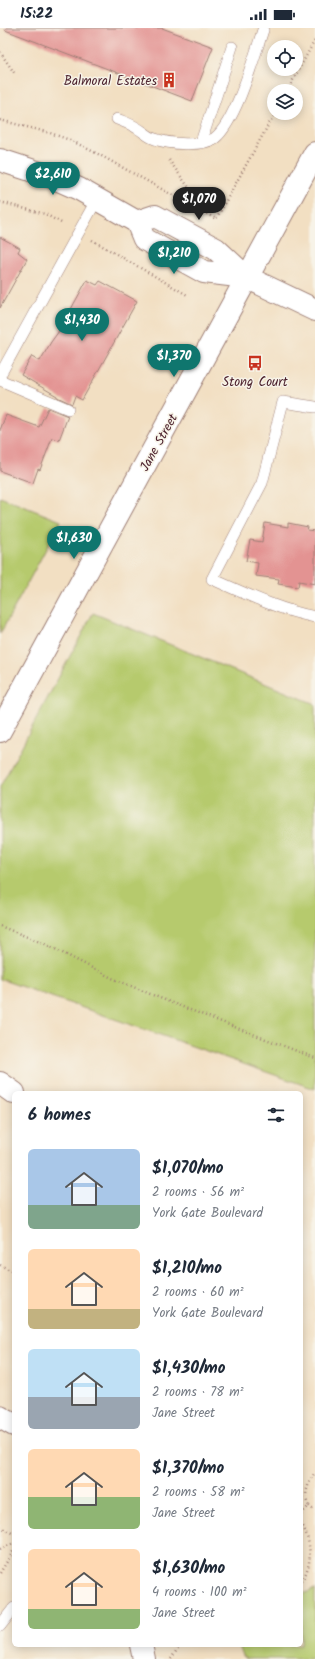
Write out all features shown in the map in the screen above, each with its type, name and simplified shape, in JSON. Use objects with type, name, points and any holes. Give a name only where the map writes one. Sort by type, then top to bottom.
[{"type":"main road","name":"Jane Street","points":[[0,731],[182,398],[246,277],[315,153]]},
{"type":"main road","points":[[0,160],[52,177],[79,189],[137,222],[144,239],[204,272],[246,277],[315,310]]},
{"type":"main road","points":[[0,1084],[12,1092]]},
{"type":"main road","points":[[0,1417],[12,1424]]},
{"type":"main road","points":[[141,1647],[144,1659]]},
{"type":"lane","points":[[117,119],[137,128],[153,139],[173,144],[201,142],[214,139],[227,125],[234,110],[263,30]]},
{"type":"lane","points":[[201,142],[232,47]]},
{"type":"lane","points":[[0,375],[97,199]]},
{"type":"lane","points":[[0,380],[68,409]]},
{"type":"lane","points":[[315,407],[283,402],[262,483],[212,579],[254,598],[286,610],[315,617]]},
{"type":"lane","points":[[0,1626],[12,1611]]},
{"type":"path","points":[[291,84],[315,40]]},
{"type":"path","points":[[0,52],[15,74]]},
{"type":"path","points":[[0,120],[50,133],[70,140],[216,219],[271,120]]},
{"type":"path","points":[[153,139],[208,214]]},
{"type":"path","points":[[0,202],[45,214],[189,296]]},
{"type":"path","points":[[0,926],[45,944],[112,978],[167,1001],[315,1058]]},
{"type":"path","points":[[0,1265],[12,1271]]},
{"type":"path","points":[[315,1472],[307,1487],[306,1502],[315,1511]]},
{"type":"path","points":[[303,1512],[309,1506]]},
{"type":"path","points":[[303,1527],[310,1557],[303,1578]]},
{"type":"path","points":[[0,1528],[12,1533]]},
{"type":"path","points":[[0,1549],[12,1544]]},
{"type":"path","points":[[0,1573],[12,1553]]},
{"type":"path","points":[[171,1659],[179,1647]]},
{"type":"green space","points":[[0,497],[61,521],[0,634]]},
{"type":"green space","points":[[93,613],[315,704],[315,1089],[0,979],[0,787]]},
{"type":"green space","points":[[315,1589],[315,1659],[245,1659],[239,1647],[303,1647],[303,1594]]},
{"type":"building","name":"Balmoral Estates","points":[[6,28],[162,28],[213,47],[192,101],[5,30]]},
{"type":"building","points":[[0,237],[20,248],[18,252],[27,259],[0,308]]},
{"type":"building","points":[[87,280],[97,285],[100,281],[137,301],[82,400],[75,396],[72,404],[57,397],[21,375],[32,356],[40,361],[59,331]]},
{"type":"building","points":[[48,408],[68,416],[59,440],[52,438],[40,470],[38,469],[33,483],[0,471],[0,430],[6,415],[39,427]]},
{"type":"building","points":[[265,523],[288,527],[288,523],[308,527],[307,530],[315,531],[315,584],[299,581],[298,587],[278,584],[279,579],[256,576],[258,563],[246,561],[250,540],[262,542]]},
{"type":"place","name":"Balmoral Estates","points":[[169,80]]},
{"type":"place","name":"Stong Court","points":[[255,363]]}]
